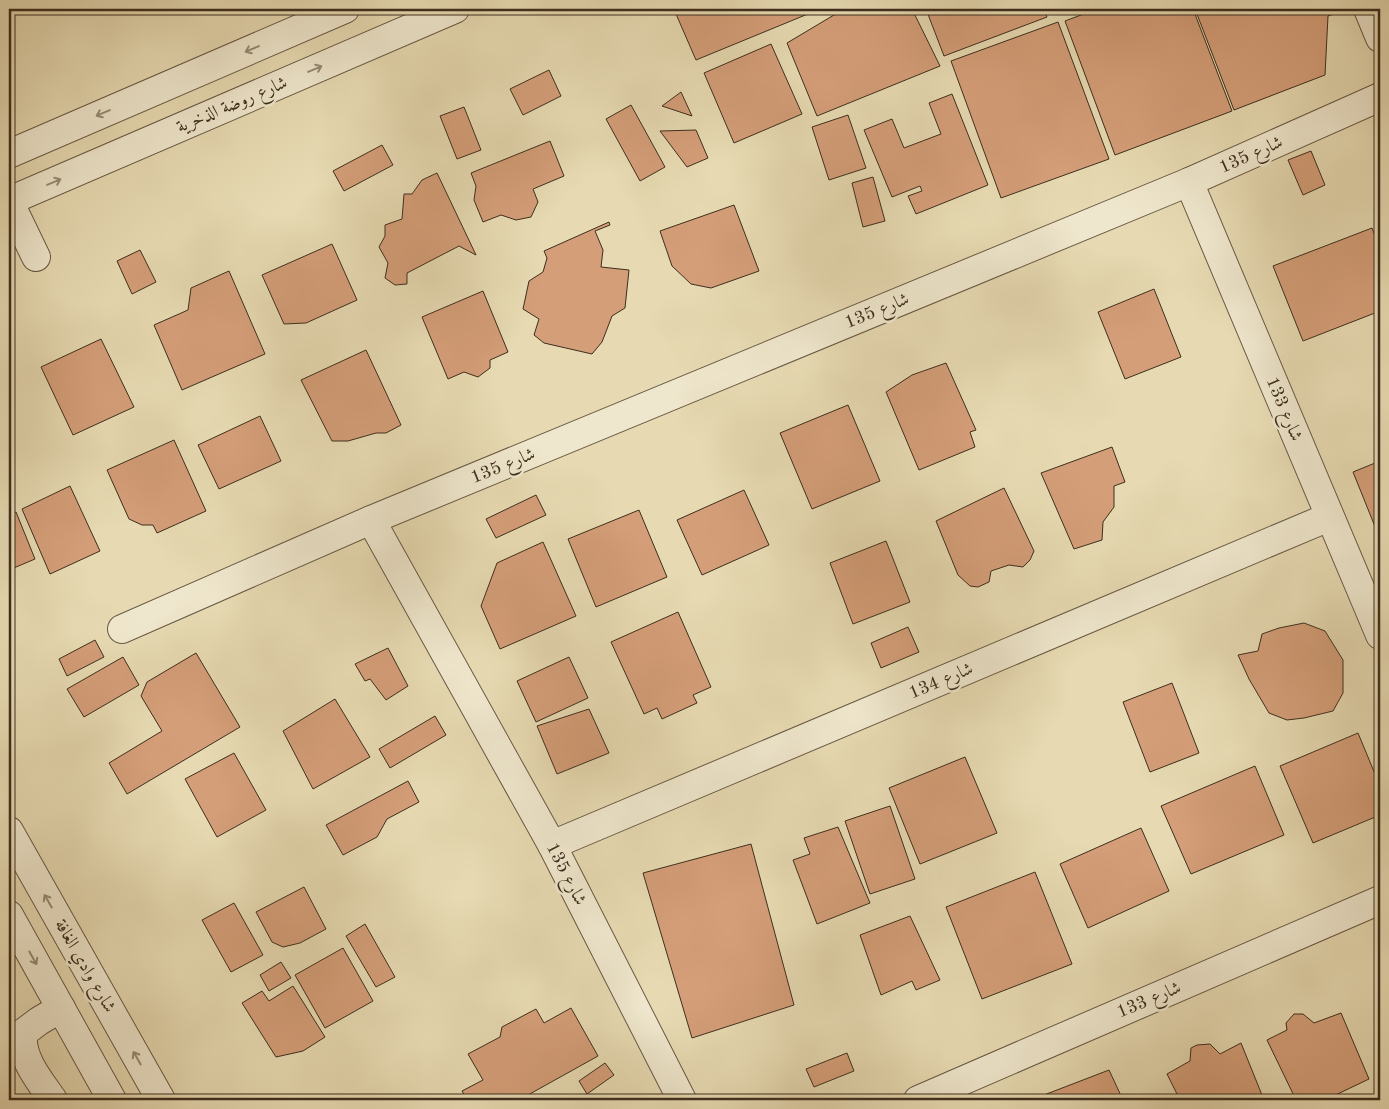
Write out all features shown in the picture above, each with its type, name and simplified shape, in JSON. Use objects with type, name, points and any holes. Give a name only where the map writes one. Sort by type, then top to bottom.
[{"type":"street","points":[[9,154],[345,9]]},
{"type":"street","name":"شارع روضة الذخرية","points":[[9,201],[455,9]]},
{"type":"street","points":[[1368,9],[1380,38]]},
{"type":"street","name":"شارع 135","points":[[122,629],[371,520],[1189,182],[1380,97]]},
{"type":"street","name":"شارع 133","points":[[1189,182],[1380,635]]},
{"type":"street","points":[[9,201],[36,257]]},
{"type":"street","name":"شارع 134","points":[[552,846],[1330,517]]},
{"type":"street","name":"شارع 135","points":[[371,520],[552,846],[682,1100]]},
{"type":"street","name":"شارع وادي الغافة","points":[[9,831],[161,1100]]},
{"type":"street","name":"شارع 133","points":[[918,1100],[1380,900]]},
{"type":"street","points":[[9,915],[112,1100]]},
{"type":"street","points":[[53,1100],[27,1059],[22,1039],[23,1033],[61,1008]]},
{"type":"building","points":[[687,9],[820,9],[696,60],[676,14]]},
{"type":"building","points":[[844,9],[912,9],[940,66],[817,116],[787,43]]},
{"type":"building","points":[[926,9],[1044,9],[1047,17],[944,56]]},
{"type":"building","points":[[1097,9],[1193,9],[1232,111],[1115,155],[1065,21]]},
{"type":"building","points":[[1195,9],[1347,9],[1328,16],[1325,75],[1234,110]]},
{"type":"building","points":[[1058,22],[1109,159],[1001,198],[951,61]]},
{"type":"building","points":[[771,44],[802,114],[734,143],[704,73]]},
{"type":"building","points":[[549,70],[561,96],[523,115],[510,89]]},
{"type":"building","points":[[681,92],[692,116],[662,106]]},
{"type":"building","points":[[952,94],[988,185],[916,214],[908,196],[922,191],[920,186],[892,197],[864,130],[892,119],[904,148],[941,134],[929,103]]},
{"type":"building","points":[[631,105],[665,167],[640,181],[606,119]]},
{"type":"building","points":[[464,107],[481,150],[457,159],[440,116]]},
{"type":"building","points":[[848,115],[866,168],[829,180],[812,127]]},
{"type":"building","points":[[696,130],[708,158],[687,167],[660,131]]},
{"type":"building","points":[[550,141],[564,176],[533,189],[538,202],[531,217],[516,220],[501,215],[483,222],[474,200],[476,186],[471,173]]},
{"type":"building","points":[[382,145],[393,165],[344,191],[333,171]]},
{"type":"building","points":[[1311,151],[1325,185],[1303,195],[1288,160]]},
{"type":"building","points":[[437,173],[476,255],[459,246],[407,273],[407,284],[395,285],[385,278],[388,263],[379,247],[385,236],[385,225],[402,219],[404,194],[412,194],[422,180]]},
{"type":"building","points":[[873,177],[885,221],[863,227],[852,183]]},
{"type":"building","points":[[734,205],[759,271],[711,288],[691,284],[672,266],[660,231]]},
{"type":"building","points":[[609,222],[610,225],[595,231],[603,250],[601,267],[629,270],[625,308],[612,316],[602,342],[592,354],[544,343],[534,335],[539,319],[523,309],[529,281],[543,272],[547,258],[544,251]]},
{"type":"building","points":[[1372,228],[1380,249],[1380,311],[1303,341],[1273,266]]},
{"type":"building","points":[[332,244],[357,300],[306,323],[284,324],[262,275]]},
{"type":"building","points":[[140,250],[156,282],[132,294],[117,261]]},
{"type":"building","points":[[229,271],[265,354],[182,390],[154,325],[188,310],[191,288]]},
{"type":"building","points":[[1154,289],[1181,357],[1125,379],[1098,312]]},
{"type":"building","points":[[483,291],[508,352],[490,360],[490,368],[478,377],[464,372],[448,379],[422,317]]},
{"type":"building","points":[[101,339],[134,407],[73,435],[41,367]]},
{"type":"building","points":[[366,350],[401,425],[386,433],[376,433],[348,441],[332,441],[301,380]]},
{"type":"building","points":[[946,363],[976,430],[970,432],[975,447],[919,470],[886,392],[912,375]]},
{"type":"building","points":[[848,405],[880,481],[812,509],[780,433]]},
{"type":"building","points":[[260,416],[281,461],[219,489],[198,445]]},
{"type":"building","points":[[174,440],[206,511],[157,533],[153,525],[142,525],[129,519],[107,470]]},
{"type":"building","points":[[1112,447],[1125,482],[1114,486],[1114,507],[1103,522],[1102,540],[1074,549],[1041,473]]},
{"type":"building","points":[[1380,461],[1380,539],[1353,472]]},
{"type":"building","points":[[70,486],[100,551],[50,574],[22,509]]},
{"type":"building","points":[[1004,488],[1034,551],[1030,560],[1023,567],[1009,565],[991,571],[989,582],[978,587],[970,586],[958,575],[936,521]]},
{"type":"building","points":[[744,490],[769,545],[702,575],[677,520]]},
{"type":"building","points":[[536,495],[546,515],[496,538],[486,519]]},
{"type":"building","points":[[639,510],[667,577],[596,607],[568,539]]},
{"type":"building","points":[[16,512],[35,559],[9,570],[9,515]]},
{"type":"building","points":[[886,541],[910,602],[853,624],[830,563]]},
{"type":"building","points":[[543,542],[576,616],[500,649],[481,606],[497,563]]},
{"type":"building","points":[[678,612],[711,687],[693,695],[697,703],[662,719],[657,708],[644,714],[611,642]]},
{"type":"building","points":[[1304,623],[1325,631],[1343,660],[1343,693],[1333,711],[1287,720],[1269,713],[1249,679],[1238,655],[1258,651],[1262,634]]},
{"type":"building","points":[[908,627],[919,652],[881,668],[871,643]]},
{"type":"building","points":[[95,640],[104,657],[67,676],[59,659]]},
{"type":"building","points":[[388,648],[408,686],[386,700],[370,679],[365,681],[355,664]]},
{"type":"building","points":[[196,653],[240,727],[127,794],[109,763],[162,731],[141,696],[147,682]]},
{"type":"building","points":[[123,657],[139,685],[84,717],[67,689]]},
{"type":"building","points":[[569,657],[588,698],[536,722],[517,681]]},
{"type":"building","points":[[1172,683],[1199,753],[1150,772],[1123,702]]},
{"type":"building","points":[[335,699],[370,757],[313,789],[283,731]]},
{"type":"building","points":[[589,709],[609,753],[557,774],[537,726]]},
{"type":"building","points":[[435,716],[446,735],[390,768],[379,749]]},
{"type":"building","points":[[1358,733],[1380,786],[1380,815],[1313,843],[1280,766]]},
{"type":"building","points":[[234,753],[266,810],[217,837],[185,779]]},
{"type":"building","points":[[965,757],[997,833],[920,864],[889,788]]},
{"type":"building","points":[[1255,766],[1284,835],[1191,874],[1161,806]]},
{"type":"building","points":[[408,781],[419,802],[387,819],[377,837],[343,855],[326,825]]},
{"type":"building","points":[[890,806],[915,879],[870,894],[845,821]]},
{"type":"building","points":[[838,827],[870,903],[817,924],[793,860],[810,854],[804,838]]},
{"type":"building","points":[[1141,828],[1169,891],[1088,928],[1060,864]]},
{"type":"building","points":[[751,844],[794,1005],[692,1038],[643,873]]},
{"type":"building","points":[[1035,872],[1072,964],[982,999],[946,907]]},
{"type":"building","points":[[304,887],[326,929],[300,943],[283,947],[272,942],[256,912]]},
{"type":"building","points":[[234,903],[263,955],[231,972],[202,920]]},
{"type":"building","points":[[910,916],[940,980],[916,990],[912,981],[881,995],[860,935]]},
{"type":"building","points":[[365,924],[395,977],[376,987],[346,936]]},
{"type":"building","points":[[343,948],[373,1001],[325,1028],[295,975]]},
{"type":"building","points":[[281,962],[291,978],[269,991],[260,975]]},
{"type":"building","points":[[293,986],[325,1037],[303,1051],[276,1057],[242,1003],[262,991],[269,1001]]},
{"type":"building","points":[[571,1008],[598,1056],[519,1100],[467,1100],[462,1091],[483,1080],[468,1054],[500,1037],[502,1027],[536,1009],[544,1023]]},
{"type":"building","points":[[1341,1013],[1369,1079],[1325,1100],[1296,1100],[1267,1040],[1287,1030],[1286,1023],[1294,1014],[1303,1014],[1314,1023]]},
{"type":"building","points":[[1241,1043],[1264,1100],[1180,1100],[1167,1074],[1190,1061],[1191,1048],[1197,1045],[1210,1044],[1220,1054]]},
{"type":"building","points":[[847,1053],[854,1071],[814,1087],[806,1069]]},
{"type":"building","points":[[605,1063],[614,1075],[587,1094],[579,1081]]},
{"type":"building","points":[[1109,1070],[1123,1100],[1031,1100]]}]
